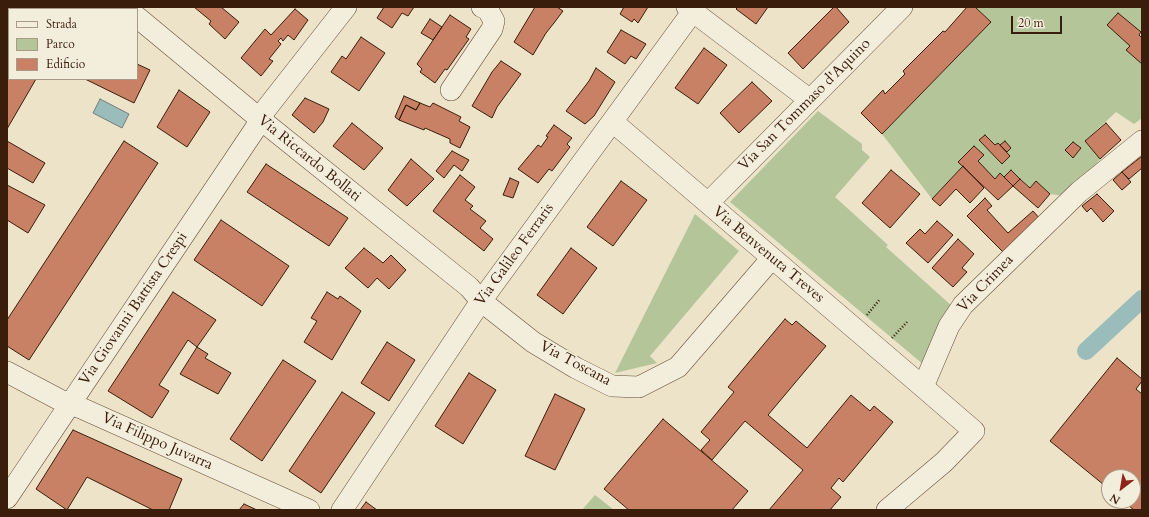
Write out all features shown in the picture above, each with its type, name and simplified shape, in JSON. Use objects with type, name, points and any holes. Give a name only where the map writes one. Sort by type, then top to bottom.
[{"type":"street","points":[[451,90],[492,29],[494,21],[488,10],[482,7]]},
{"type":"street","name":"Via San Tommaso d'Aquino","points":[[708,203],[902,7]]},
{"type":"street","points":[[692,8],[810,100]]},
{"type":"street","name":"Via Galileo Ferraris","points":[[342,510],[481,301],[613,122],[692,8]]},
{"type":"street","name":"Via Giovanni Battista Crespi","points":[[7,498],[255,129],[266,109],[339,10]]},
{"type":"street","name":"Via Riccardo Bollati","points":[[138,18],[260,119],[469,287],[481,301]]},
{"type":"street","name":"Via Benvenuta Treves","points":[[613,122],[923,387]]},
{"type":"street","name":"Via Crimea","points":[[923,387],[949,326],[963,305],[1079,192],[1142,141]]},
{"type":"street","name":"Via Toscana","points":[[481,301],[533,342],[576,368],[612,386],[639,387],[678,368],[772,258]]},
{"type":"street","name":"Via Filippo Juvarra","points":[[7,372],[60,400],[309,510]]},
{"type":"street","points":[[887,510],[944,462],[974,431],[923,387]]},
{"type":"path","points":[[864,318],[880,299]]},
{"type":"path","points":[[890,340],[907,322]]},
{"type":"green space","points":[[975,7],[1142,7],[1142,31],[1130,46],[1142,57],[1142,118],[1134,124],[1116,112],[1085,141],[1100,159],[1090,175],[1065,196],[1050,194],[1036,182],[1030,188],[1011,170],[1004,177],[1000,173],[995,179],[963,166],[932,199],[882,134],[991,22]]},
{"type":"green space","points":[[818,111],[862,144],[862,150],[870,157],[835,197],[888,245],[886,247],[952,306],[924,365],[730,202]]},
{"type":"green space","points":[[695,214],[739,251],[650,356],[657,363],[615,373]]},
{"type":"green space","points":[[595,495],[614,510],[582,510]]},
{"type":"water","points":[[100,99],[129,114],[122,128],[93,113]]},
{"type":"building","points":[[8,7],[64,8],[8,8],[7,13]]},
{"type":"building","points":[[194,7],[221,7],[239,22],[225,39],[209,24],[211,21]]},
{"type":"building","points":[[384,7],[414,7],[408,16],[402,13],[392,28],[377,18]]},
{"type":"building","points":[[535,7],[557,7],[563,11],[546,33],[533,55],[514,42]]},
{"type":"building","points":[[624,7],[648,7],[638,23],[634,19],[632,22],[620,14]]},
{"type":"building","points":[[738,7],[768,7],[756,24],[736,9]]},
{"type":"building","points":[[834,7],[836,7],[849,22],[803,69],[788,53]]},
{"type":"building","points":[[967,7],[975,7],[991,22],[882,134],[861,113],[883,90],[885,94],[905,74],[903,71],[943,31],[945,32]]},
{"type":"building","points":[[295,9],[308,20],[294,40],[288,35],[283,41],[281,38],[278,41],[281,44],[269,59],[273,61],[261,76],[241,58],[265,29],[271,35]]},
{"type":"building","points":[[1118,13],[1141,32],[1139,35],[1142,38],[1142,64],[1126,50],[1130,46],[1107,25]]},
{"type":"building","points":[[450,15],[471,29],[466,37],[469,39],[447,70],[445,69],[435,83],[420,72],[422,69],[417,64]]},
{"type":"building","points":[[430,19],[442,27],[433,40],[421,33]]},
{"type":"building","points":[[621,30],[646,44],[636,59],[631,56],[625,64],[607,52]]},
{"type":"building","points":[[361,37],[385,53],[359,91],[331,72],[342,56],[346,59]]},
{"type":"building","points":[[8,44],[8,80],[35,80],[7,129]]},
{"type":"building","points":[[704,48],[727,65],[698,104],[675,88]]},
{"type":"building","points":[[501,61],[521,74],[497,107],[492,118],[472,106],[492,72]]},
{"type":"building","points":[[138,64],[150,70],[134,103],[87,80],[138,80]]},
{"type":"building","points":[[596,68],[615,82],[594,116],[585,124],[566,111],[589,81]]},
{"type":"building","points":[[752,82],[772,101],[739,133],[720,113]]},
{"type":"building","points":[[179,90],[210,112],[187,147],[157,127]]},
{"type":"building","points":[[404,96],[420,103],[416,110],[406,105],[399,120],[395,117]]},
{"type":"building","points":[[305,98],[329,109],[323,122],[314,133],[292,115]]},
{"type":"building","points":[[420,103],[430,107],[433,103],[461,117],[459,121],[470,127],[460,148],[450,143],[450,139],[425,128],[424,130],[399,120],[406,105],[416,110]]},
{"type":"building","points":[[352,123],[383,148],[364,170],[333,146]]},
{"type":"building","points":[[1106,123],[1121,140],[1100,159],[1085,141]]},
{"type":"building","points":[[554,125],[572,138],[567,144],[570,147],[552,171],[549,169],[538,183],[518,169],[538,145],[541,147],[548,137],[546,136]]},
{"type":"building","points":[[985,135],[995,145],[998,143],[1010,156],[1002,164],[979,140]]},
{"type":"building","points":[[7,141],[45,163],[33,183],[7,168]]},
{"type":"building","points":[[124,141],[158,163],[29,360],[7,346],[7,320]]},
{"type":"building","points":[[1005,141],[1011,148],[1007,152],[1000,145]]},
{"type":"building","points":[[1073,142],[1081,148],[1073,158],[1065,150]]},
{"type":"building","points":[[974,146],[984,155],[978,161],[995,179],[1000,173],[1013,186],[998,200],[958,162]]},
{"type":"building","points":[[452,151],[469,160],[462,171],[454,165],[444,178],[436,171]]},
{"type":"building","points":[[1142,156],[1142,168],[1129,179],[1122,172]]},
{"type":"building","points":[[411,159],[434,179],[407,206],[388,190]]},
{"type":"building","points":[[266,164],[348,218],[329,246],[247,192]]},
{"type":"building","points":[[963,166],[984,188],[970,203],[956,189],[940,206],[932,199]]},
{"type":"building","points":[[891,170],[920,194],[890,228],[862,203]]},
{"type":"building","points":[[1011,170],[1020,179],[1013,186],[1004,177]]},
{"type":"building","points":[[1122,172],[1131,182],[1122,190],[1113,180]]},
{"type":"building","points":[[460,175],[475,187],[465,200],[473,206],[470,209],[486,221],[480,228],[493,239],[484,251],[433,211]]},
{"type":"building","points":[[510,178],[519,182],[513,198],[503,195]]},
{"type":"building","points":[[1020,179],[1030,188],[1036,181],[1050,194],[1038,208],[1013,186]]},
{"type":"building","points":[[621,181],[647,200],[613,246],[587,227]]},
{"type":"building","points":[[7,185],[45,205],[28,233],[7,220]]},
{"type":"building","points":[[1097,194],[1114,211],[1103,222],[1091,208],[1087,212],[1082,206]]},
{"type":"building","points":[[985,198],[992,206],[987,210],[1008,233],[1033,211],[1041,220],[1005,254],[967,216]]},
{"type":"building","points":[[221,220],[289,266],[262,306],[194,260]]},
{"type":"building","points":[[937,221],[953,235],[928,263],[906,243],[920,229],[925,234]]},
{"type":"building","points":[[958,239],[974,254],[962,268],[967,272],[953,287],[932,268]]},
{"type":"building","points":[[364,248],[383,263],[391,255],[406,270],[389,289],[377,278],[368,288],[345,268]]},
{"type":"building","points":[[571,248],[597,268],[563,314],[537,295]]},
{"type":"building","points":[[173,292],[216,320],[197,347],[188,340],[159,385],[169,391],[152,418],[108,391]]},
{"type":"building","points":[[327,292],[338,299],[340,296],[361,311],[332,360],[304,342],[317,321],[311,318]]},
{"type":"building","points":[[785,319],[792,325],[796,321],[826,346],[768,415],[807,448],[851,395],[870,411],[874,406],[893,422],[843,482],[839,478],[831,488],[841,497],[830,510],[769,510],[803,470],[745,421],[712,460],[701,450],[710,440],[701,432],[734,392],[728,387]]},
{"type":"building","points":[[387,342],[415,360],[389,401],[361,383]]},
{"type":"building","points":[[197,347],[208,354],[205,358],[231,373],[218,394],[180,374]]},
{"type":"building","points":[[1117,358],[1142,379],[1136,389],[1142,394],[1142,510],[1133,509],[1141,509],[1141,469],[1101,469],[1101,482],[1050,441]]},
{"type":"building","points":[[283,360],[316,381],[262,461],[230,439]]},
{"type":"building","points":[[469,373],[496,390],[463,444],[435,426]]},
{"type":"building","points":[[342,392],[375,413],[321,493],[289,471]]},
{"type":"building","points":[[555,394],[585,409],[555,470],[525,456]]},
{"type":"building","points":[[663,419],[748,491],[732,510],[629,510],[604,489]]},
{"type":"building","points":[[73,430],[182,479],[169,510],[153,510],[87,477],[67,510],[36,489]]},
{"type":"building","points":[[366,502],[377,510],[360,510]]},
{"type":"building","points":[[244,504],[257,510],[239,510]]},
{"type":"waterway","points":[[1086,351],[1142,299]]}]
